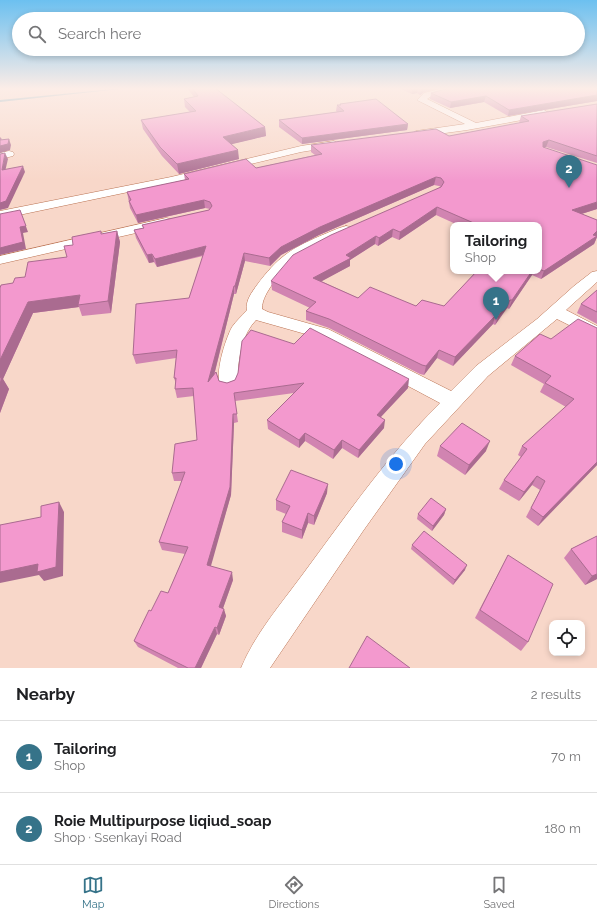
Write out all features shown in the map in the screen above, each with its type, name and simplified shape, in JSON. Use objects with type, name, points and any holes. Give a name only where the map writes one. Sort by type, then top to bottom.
[{"type":"street","points":[[463,119],[473,125]]},
{"type":"street","points":[[405,135],[511,119]]},
{"type":"street","points":[[0,215],[156,183],[301,149],[347,142]]},
{"type":"street","points":[[0,260],[182,218]]},
{"type":"street","points":[[228,383],[229,362],[235,339],[241,326],[255,311],[254,307],[258,294],[274,272],[287,258],[304,248],[359,224]]},
{"type":"street","points":[[254,668],[263,652],[359,517],[418,438],[482,371],[597,275]]},
{"type":"street","points":[[255,311],[262,316],[288,322],[322,333],[453,401]]},
{"type":"street","points":[[555,311],[597,333]]},
{"type":"building","points":[[255,119],[265,127],[223,137],[238,150],[177,164],[160,147],[141,120]]},
{"type":"building","points":[[402,119],[408,124],[302,138],[279,120]]},
{"type":"building","points":[[526,119],[597,119],[597,156],[549,140],[543,142],[543,147],[597,165],[597,202],[572,210],[597,220],[597,231],[593,235],[597,236],[544,271],[542,270],[542,222],[471,222],[437,207],[400,232],[393,229],[379,238],[376,236],[346,255],[351,258],[313,278],[358,298],[370,287],[416,306],[422,300],[444,306],[474,274],[530,274],[498,317],[495,316],[455,357],[439,350],[426,366],[422,365],[329,319],[306,311],[316,302],[271,281],[293,255],[331,235],[441,187],[444,182],[441,178],[436,177],[320,227],[281,247],[269,258],[244,253],[208,382],[216,372],[219,381],[227,383],[235,380],[238,373],[242,341],[251,330],[294,344],[310,328],[409,379],[377,415],[385,420],[359,450],[342,440],[334,450],[305,433],[299,440],[267,420],[304,383],[234,393],[237,414],[233,414],[230,487],[207,565],[232,572],[219,607],[224,609],[217,628],[215,627],[195,668],[188,668],[134,641],[149,610],[151,611],[161,591],[168,593],[188,547],[159,542],[185,472],[172,473],[175,444],[197,440],[193,388],[175,389],[176,378],[174,378],[177,350],[133,355],[136,304],[189,298],[206,246],[155,259],[152,254],[147,255],[134,230],[144,228],[142,225],[209,210],[212,206],[210,202],[204,200],[136,215],[129,201],[131,200],[127,192],[189,179],[184,174],[246,159],[256,168],[322,154],[311,145],[436,129],[449,136],[529,121]]},
{"type":"building","points":[[9,139],[8,144],[0,146],[0,140]]},
{"type":"building","points":[[5,153],[2,170],[23,166],[6,201],[0,203],[0,154]]},
{"type":"building","points":[[20,210],[26,226],[20,227],[23,242],[0,248],[0,214]]},
{"type":"building","points":[[101,231],[101,234],[117,231],[108,301],[78,305],[80,295],[28,302],[0,360],[1,285],[13,283],[15,278],[25,277],[28,262],[67,257],[64,246],[73,245],[72,237]]},
{"type":"building","points":[[597,290],[597,312],[581,304]]},
{"type":"building","points":[[578,319],[597,328],[597,462],[543,517],[531,508],[545,481],[537,476],[524,492],[504,480],[527,449],[522,446],[574,399],[545,383],[551,376],[515,356],[540,334],[551,339]]},
{"type":"building","points":[[462,423],[490,441],[469,465],[440,446]]},
{"type":"building","points":[[291,470],[328,484],[314,516],[308,513],[302,530],[282,522],[290,506],[276,500]]},
{"type":"building","points":[[431,498],[446,509],[433,526],[418,514]]},
{"type":"building","points":[[59,502],[56,567],[37,572],[38,564],[0,572],[0,525],[41,517],[41,506]]},
{"type":"building","points":[[424,531],[467,565],[455,580],[412,545]]},
{"type":"building","points":[[597,536],[597,574],[592,576],[571,549]]},
{"type":"building","points":[[508,555],[553,584],[528,642],[480,610]]},
{"type":"building","points":[[367,636],[410,668],[349,668]]},
{"type":"place","name":"Roie Multipurpose liqiud_soap","points":[[569,188]]},
{"type":"place","name":"Tailoring","points":[[496,320]]}]
